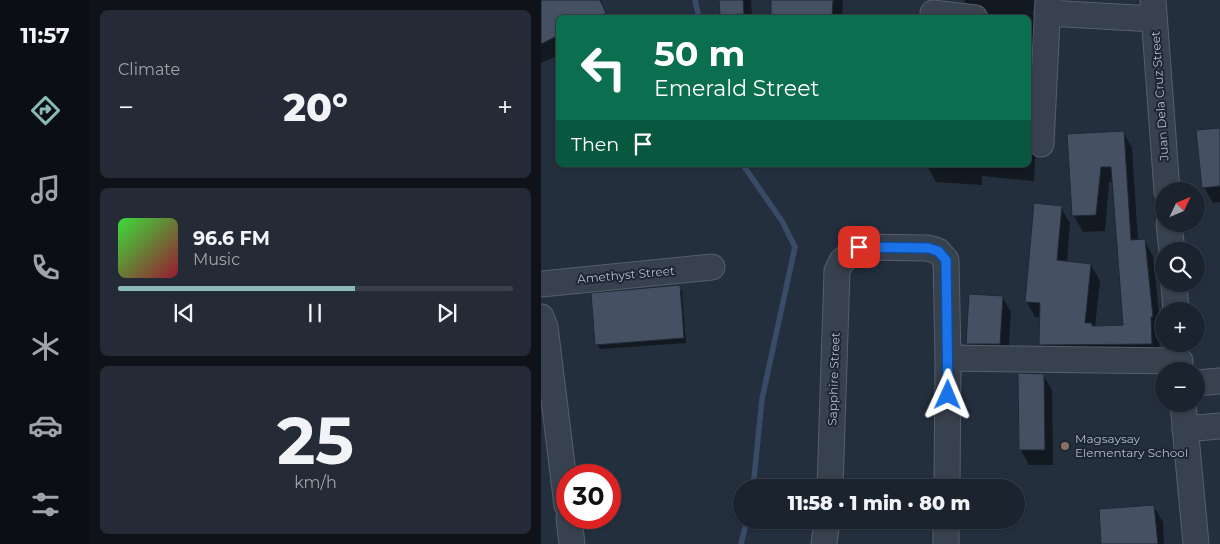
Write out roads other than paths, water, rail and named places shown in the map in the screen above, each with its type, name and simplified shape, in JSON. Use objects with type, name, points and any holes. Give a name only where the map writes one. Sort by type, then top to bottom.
[{"type":"street","points":[[1041,144],[1043,15],[1154,9]]},
{"type":"street","name":"Juan Dela Cruz Street","points":[[1154,9],[1166,182]]},
{"type":"street","points":[[933,10],[959,15]]},
{"type":"street","name":"Sapphire Street","points":[[830,479],[837,271],[842,261],[859,247],[928,248],[938,251],[946,260],[948,358]]},
{"type":"street","name":"Amethyst Street","points":[[541,284],[712,267]]},
{"type":"street","points":[[541,316],[545,327],[562,464]]},
{"type":"street","points":[[947,479],[948,358],[1179,359]]},
{"type":"street","points":[[1205,382],[1220,381]]},
{"type":"street","points":[[1184,412],[1196,544]]},
{"type":"street","points":[[1185,429],[1220,426]]},
{"type":"street","points":[[570,529],[572,544]]},
{"type":"street","points":[[824,544],[826,529]]},
{"type":"street","points":[[946,544],[947,529]]},
{"type":"waterway","points":[[695,0],[698,15]]},
{"type":"waterway","points":[[744,167],[782,221],[795,247],[762,399],[754,479]]},
{"type":"waterway","points":[[741,544],[745,529]]},
{"type":"place","name":"Magsaysay Elementary School","points":[[1065,446]]}]
